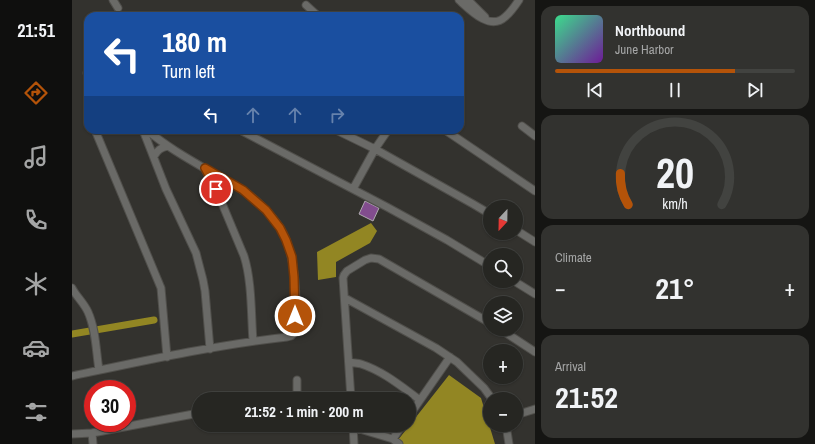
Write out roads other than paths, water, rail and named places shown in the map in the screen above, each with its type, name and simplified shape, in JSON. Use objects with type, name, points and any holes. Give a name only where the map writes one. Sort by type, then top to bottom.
[{"type":"street","points":[[112,0],[118,8]]},
{"type":"street","points":[[459,0],[480,17],[490,22],[500,21],[505,18],[519,0]]},
{"type":"street","points":[[468,0],[490,22]]},
{"type":"street","points":[[306,5],[314,12]]},
{"type":"street","points":[[522,126],[535,136]]},
{"type":"street","points":[[97,134],[161,288],[167,357]]},
{"type":"street","points":[[145,134],[166,189],[196,253],[205,291],[210,349]]},
{"type":"street","points":[[72,376],[253,341],[287,337],[291,336],[295,332],[295,294],[292,257],[280,228],[266,210],[243,190],[168,146],[153,134]]},
{"type":"street","points":[[248,134],[387,207],[483,262]]},
{"type":"street","points":[[344,134],[483,210]]},
{"type":"street","points":[[353,189],[385,134]]},
{"type":"street","points":[[451,134],[535,191]]},
{"type":"street","points":[[154,156],[158,150],[168,146]]},
{"type":"street","points":[[205,168],[216,189],[247,265],[253,341]]},
{"type":"street","points":[[523,234],[535,242]]},
{"type":"street","points":[[351,392],[344,278],[347,270],[365,260],[374,258],[379,259],[483,319]]},
{"type":"street","points":[[523,287],[535,294]]},
{"type":"street","points":[[73,291],[87,311],[92,326],[99,370]]},
{"type":"street","points":[[345,298],[450,356],[487,392]]},
{"type":"street","points":[[511,336],[535,352]]},
{"type":"street","points":[[416,406],[450,356]]},
{"type":"street","points":[[349,362],[377,371],[420,400]]},
{"type":"street","points":[[297,380],[297,392]]},
{"type":"street","points":[[523,413],[535,409]]},
{"type":"street","points":[[72,434],[92,433],[192,414]]},
{"type":"street","points":[[353,432],[354,444]]},
{"type":"street","points":[[371,432],[393,439],[399,444]]},
{"type":"street","points":[[393,439],[398,432]]},
{"type":"street","points":[[507,432],[509,444]]},
{"type":"street","points":[[92,433],[93,444]]},
{"type":"waterway","points":[[72,334],[154,320]]}]
